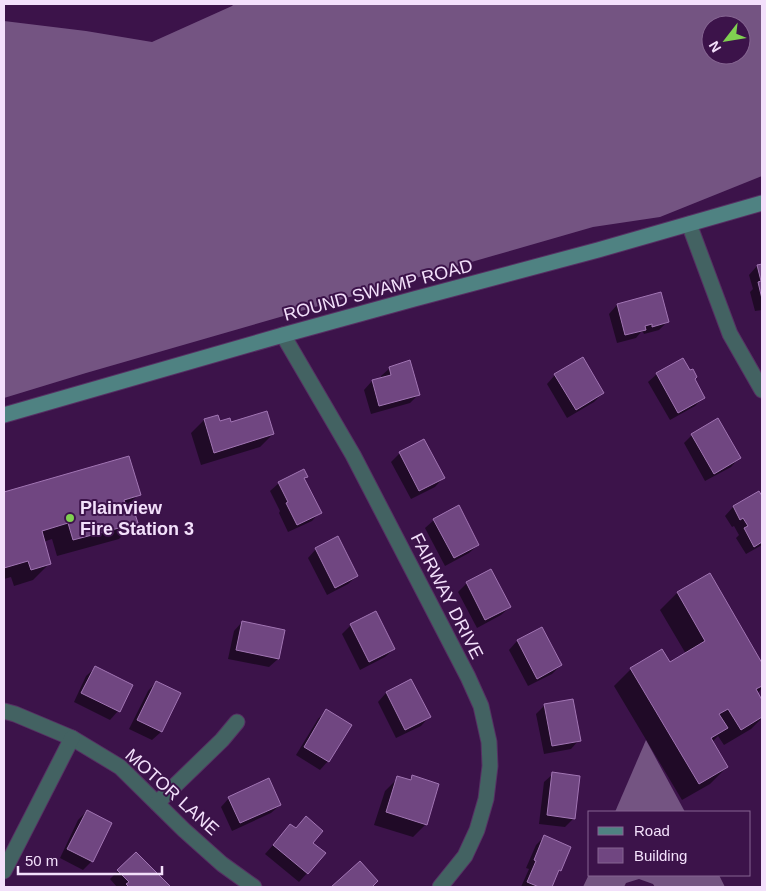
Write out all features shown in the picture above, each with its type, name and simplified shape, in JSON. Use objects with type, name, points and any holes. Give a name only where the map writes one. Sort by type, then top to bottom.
[{"type":"main road","name":"ROUND SWAMP ROAD","points":[[4,415],[414,298],[598,250],[762,204]]},
{"type":"street","points":[[689,224],[730,334],[762,390]]},
{"type":"street","name":"FAIRWAY DRIVE","points":[[283,335],[353,455],[468,677],[481,706],[489,742],[490,766],[486,799],[477,830],[465,856],[440,887]]},
{"type":"street","name":"MOTOR LANE","points":[[4,711],[72,738],[120,767],[184,830],[216,858],[254,887]]},
{"type":"street","points":[[157,803],[222,740],[237,722]]},
{"type":"street","points":[[4,871],[72,738]]},
{"type":"shaded area","points":[[234,4],[762,4],[762,176],[660,217],[593,227],[4,398],[4,21],[86,31],[152,42]]},
{"type":"shaded area","points":[[646,740],[684,811],[615,811]]},
{"type":"shaded area","points":[[588,876],[720,876],[725,887],[655,887],[653,884],[639,879],[626,883],[624,887],[583,887]]},
{"type":"building","points":[[762,264],[762,299],[758,282],[761,281],[757,265]]},
{"type":"building","points":[[661,292],[669,322],[652,327],[652,324],[645,326],[646,330],[625,335],[617,304]]},
{"type":"building","points":[[583,357],[604,393],[576,410],[554,374]]},
{"type":"building","points":[[683,358],[690,370],[693,369],[697,377],[695,379],[705,398],[678,413],[656,373]]},
{"type":"building","points":[[410,360],[420,395],[379,406],[372,380],[391,375],[389,367]]},
{"type":"building","points":[[267,411],[274,434],[214,453],[204,419],[218,415],[220,421],[230,418],[231,422]]},
{"type":"building","points":[[718,418],[741,458],[714,474],[691,434]]},
{"type":"building","points":[[424,439],[445,478],[419,491],[399,452]]},
{"type":"building","name":"Plainview Fire Station 3","points":[[129,456],[141,495],[124,500],[127,513],[134,511],[138,523],[73,540],[68,523],[42,531],[51,564],[31,570],[28,561],[4,568],[4,492]]},
{"type":"building","points":[[304,469],[308,477],[304,478],[322,513],[297,525],[278,482]]},
{"type":"building","points":[[759,491],[762,496],[762,542],[754,547],[744,528],[748,526],[743,518],[740,520],[733,506]]},
{"type":"building","points":[[459,505],[479,545],[454,558],[433,519]]},
{"type":"building","points":[[338,536],[358,576],[335,588],[315,548]]},
{"type":"building","points":[[491,569],[511,607],[485,620],[466,582]]},
{"type":"building","points":[[710,573],[762,663],[762,686],[756,689],[762,700],[762,717],[741,730],[728,709],[719,714],[728,728],[711,738],[728,767],[699,784],[630,668],[662,649],[670,662],[705,641],[677,592]]},
{"type":"building","points":[[376,611],[395,649],[369,662],[350,624]]},
{"type":"building","points":[[242,621],[285,630],[279,659],[236,650]]},
{"type":"building","points":[[542,627],[562,665],[537,679],[517,640]]},
{"type":"building","points":[[95,666],[133,685],[120,712],[81,693]]},
{"type":"building","points":[[411,679],[431,717],[405,730],[386,692]]},
{"type":"building","points":[[156,681],[181,693],[162,732],[137,720]]},
{"type":"building","points":[[573,699],[581,741],[552,746],[544,704]]},
{"type":"building","points":[[326,709],[352,725],[329,762],[304,747]]},
{"type":"building","points":[[552,772],[580,776],[575,819],[547,815]]},
{"type":"building","points":[[412,775],[439,784],[427,825],[386,812],[397,776],[411,780]]},
{"type":"building","points":[[269,778],[281,805],[240,823],[228,797]]},
{"type":"building","points":[[87,810],[112,823],[93,862],[67,849]]},
{"type":"building","points":[[306,816],[323,831],[313,843],[326,853],[308,874],[273,845],[290,824],[296,828]]},
{"type":"building","points":[[544,835],[571,847],[552,887],[539,887],[527,882]]},
{"type":"building","points":[[136,852],[171,887],[129,887],[126,884],[129,882],[117,870]]},
{"type":"building","points":[[360,861],[378,881],[372,887],[331,887]]},
{"type":"place","name":"Plainview Fire Station 3","points":[[70,518]]}]
